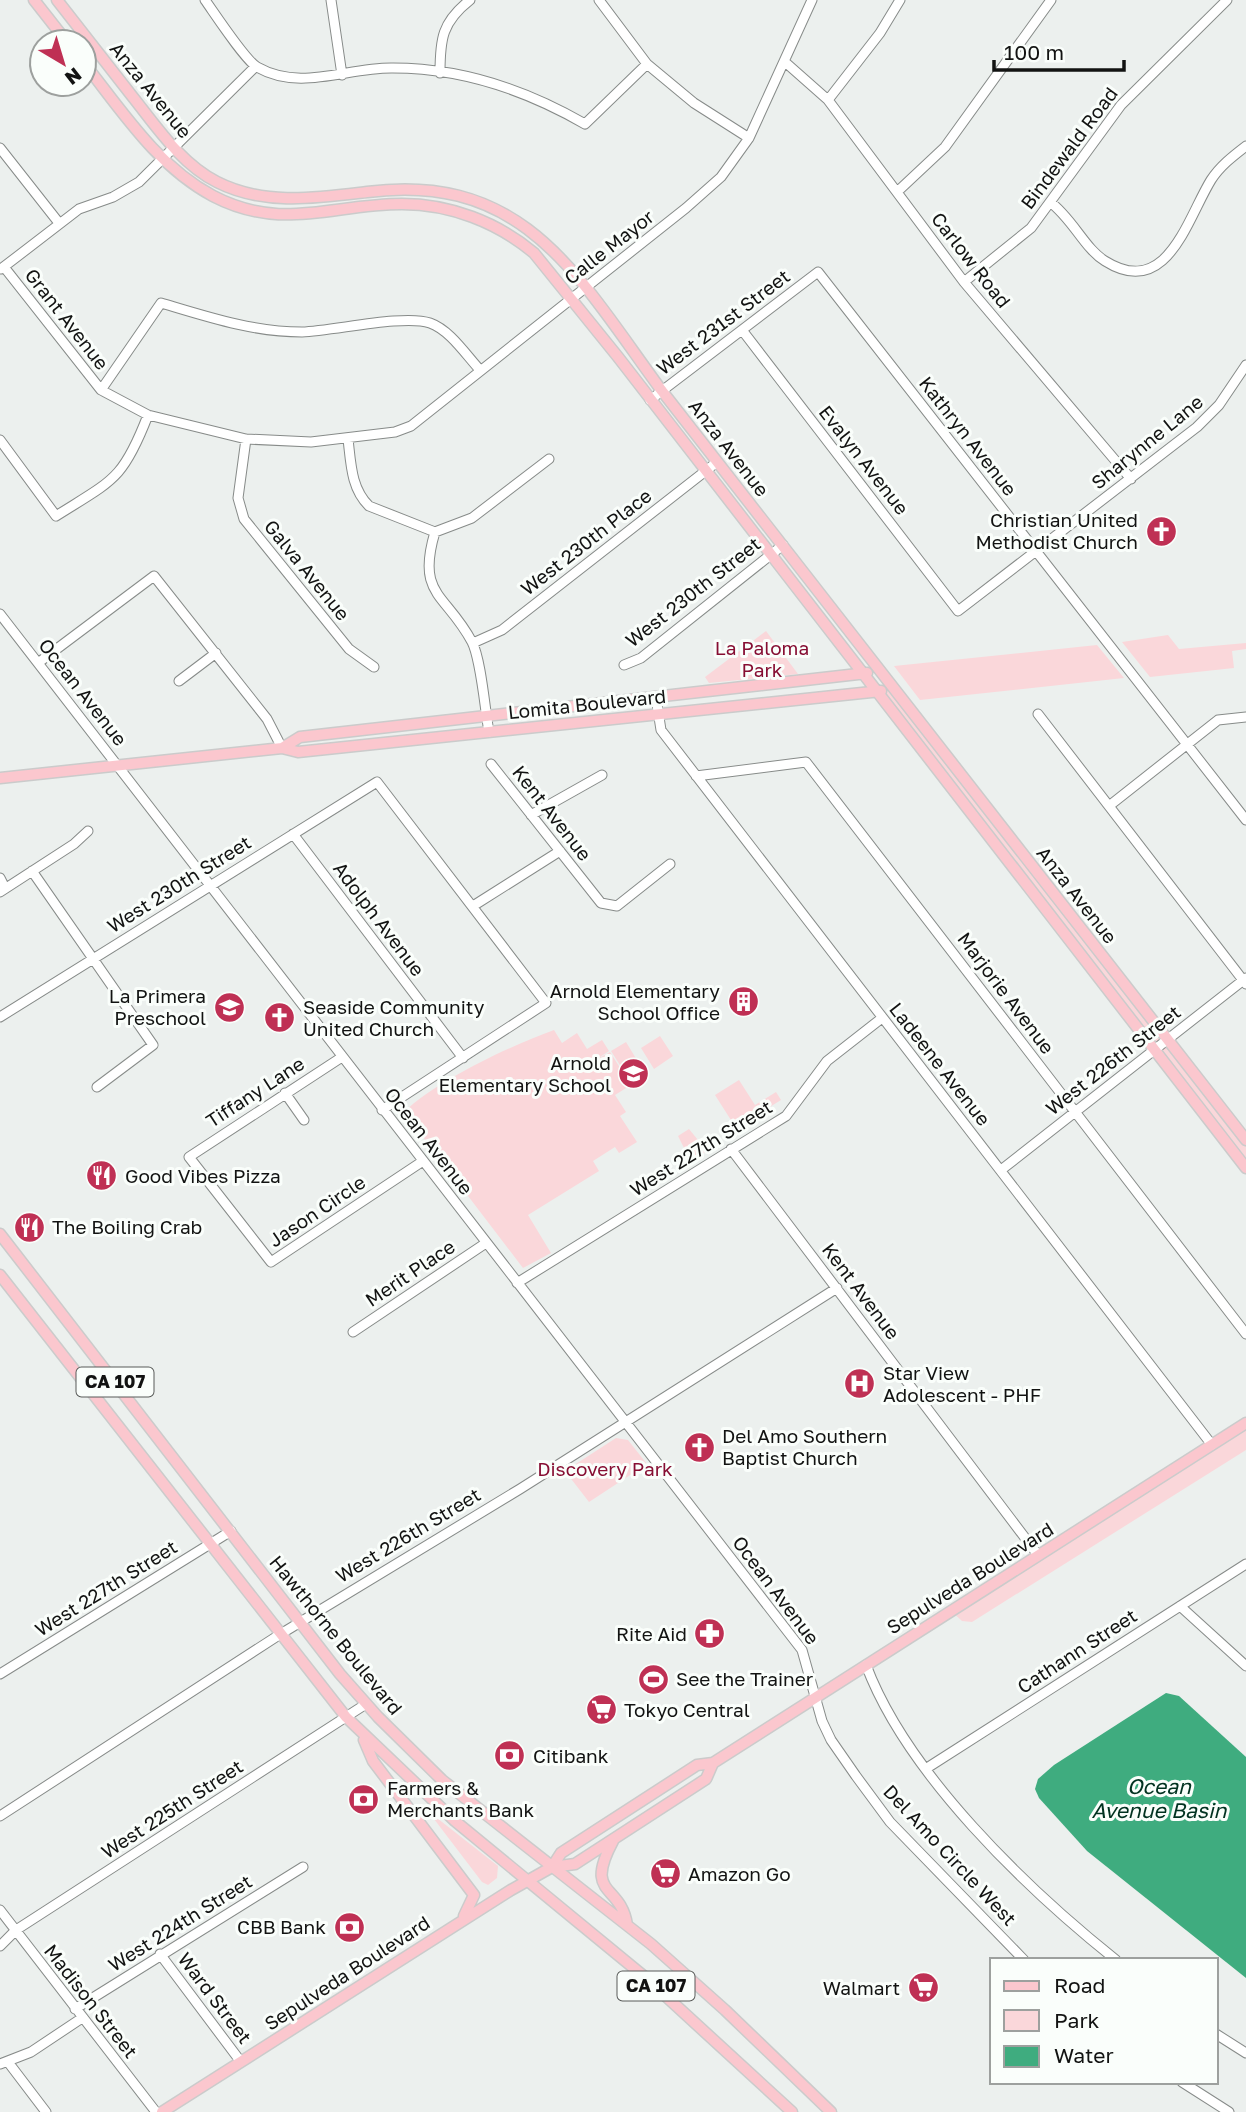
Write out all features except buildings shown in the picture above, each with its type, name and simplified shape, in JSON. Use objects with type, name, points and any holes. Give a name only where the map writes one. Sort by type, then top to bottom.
[{"type":"main road","points":[[34,0],[56,28]]},
{"type":"main road","name":"Anza Avenue","points":[[57,0],[174,149],[217,182],[280,199],[305,200],[408,188],[445,191],[487,204],[517,220],[546,242],[585,287],[662,391],[1246,1140]]},
{"type":"main road","name":"Anza Avenue","points":[[98,80],[163,160],[214,196],[251,211],[292,216],[401,204],[437,206],[481,220],[518,240],[534,253],[878,691],[1246,1168]]},
{"type":"main road","name":"Lomita Boulevard","points":[[282,748],[300,737],[485,714],[656,698],[881,672]]},
{"type":"main road","name":"Lomita Boulevard","points":[[0,778],[282,748],[298,752],[895,690]]},
{"type":"main road","name":"Hawthorne Boulevard","points":[[0,1234],[366,1704],[442,1780],[626,1925],[725,2010],[831,2112]]},
{"type":"main road","name":"CA 107","points":[[0,1275],[279,1635],[362,1734],[454,1821],[720,2042],[792,2112]]},
{"type":"main road","name":"Sepulveda Boulevard","points":[[552,1867],[565,1850],[697,1765],[713,1763],[1246,1423]]},
{"type":"main road","points":[[362,1734],[373,1761],[474,1895],[461,1920]]},
{"type":"main road","name":"Sepulveda Boulevard","points":[[162,2112],[461,1920],[552,1867],[575,1864],[706,1779],[713,1763]]},
{"type":"main road","points":[[614,1839],[604,1859],[600,1876],[606,1891],[624,1909],[626,1925]]},
{"type":"street","points":[[331,0],[342,75]]},
{"type":"street","points":[[440,73],[440,38],[456,11],[470,0]]},
{"type":"street","points":[[599,0],[647,64],[694,103],[749,138]]},
{"type":"street","name":"Calle Mayor","points":[[348,439],[396,432],[411,426],[713,185],[749,138],[811,0]]},
{"type":"street","points":[[828,100],[880,33],[900,0]]},
{"type":"street","points":[[897,192],[945,147],[1051,0]]},
{"type":"street","name":"Bindewald Road","points":[[964,282],[1031,228],[1121,105],[1227,0]]},
{"type":"street","points":[[207,3],[255,66],[293,80],[392,68],[440,73],[490,81],[541,98],[585,124],[647,64]]},
{"type":"street","name":"Carlow Road","points":[[785,62],[828,100],[964,282],[1131,479]]},
{"type":"street","points":[[2,269],[79,209],[130,187],[163,160],[255,66]]},
{"type":"street","points":[[1050,202],[1066,213],[1101,259],[1121,270],[1143,270],[1159,265],[1173,251],[1212,178],[1246,146]]},
{"type":"street","points":[[0,148],[59,223]]},
{"type":"street","name":"Grant Avenue","points":[[2,269],[101,390],[148,415],[246,439],[312,442],[348,439]]},
{"type":"street","name":"West 231st Street","points":[[650,400],[818,272]]},
{"type":"street","name":"Kathryn Avenue","points":[[818,272],[1246,820]]},
{"type":"street","points":[[101,390],[161,303],[255,330],[302,332],[411,321],[430,323],[444,332],[481,370]]},
{"type":"street","name":"Evalyn Avenue","points":[[742,330],[958,611]]},
{"type":"street","name":"Sharynne Lane","points":[[958,611],[1131,479],[1209,415],[1246,365]]},
{"type":"street","points":[[0,440],[56,516],[114,480],[123,469],[148,415]]},
{"type":"street","name":"Galva Avenue","points":[[246,439],[238,498],[244,519],[349,649],[374,667]]},
{"type":"street","points":[[348,439],[354,483],[362,499],[369,506],[435,532],[472,518],[549,459]]},
{"type":"street","name":"West 230th Place","points":[[473,643],[502,630],[718,462]]},
{"type":"street","points":[[435,532],[427,559],[430,581],[473,643],[489,732]]},
{"type":"street","name":"West 230th Street","points":[[624,665],[641,658],[782,545]]},
{"type":"street","points":[[38,663],[153,576],[267,719],[282,748]]},
{"type":"street","name":"Ocean Avenue","points":[[0,614],[382,1110],[627,1420],[802,1650],[815,1698]]},
{"type":"street","points":[[178,681],[216,653]]},
{"type":"street","name":"Ladeene Avenue","points":[[656,698],[661,730],[1212,1445]]},
{"type":"street","points":[[1038,714],[1245,981]]},
{"type":"street","points":[[1109,806],[1218,720],[1246,718]]},
{"type":"street","name":"Marjorie Avenue","points":[[696,776],[806,762],[1246,1334]]},
{"type":"street","name":"Kent Avenue","points":[[491,764],[601,903],[617,906],[670,864]]},
{"type":"street","points":[[531,815],[602,775]]},
{"type":"street","name":"West 230th Street","points":[[0,1017],[377,782],[473,906]]},
{"type":"street","points":[[0,878],[2,890],[88,831]]},
{"type":"street","name":"Adolph Avenue","points":[[293,834],[463,1058]]},
{"type":"street","points":[[382,1110],[546,1003],[473,906],[560,851]]},
{"type":"street","points":[[32,871],[153,1045],[97,1087]]},
{"type":"street","name":"West 226th Street","points":[[1001,1170],[1245,981]]},
{"type":"street","name":"West 227th Street","points":[[517,1283],[786,1116],[827,1061],[882,1018]]},
{"type":"street","name":"Tiffany Lane","points":[[189,1157],[342,1057]]},
{"type":"street","points":[[285,1093],[304,1120]]},
{"type":"street","name":"Kent Avenue","points":[[732,1149],[1038,1555]]},
{"type":"street","name":"Jason Circle","points":[[189,1157],[271,1262],[423,1161]]},
{"type":"street","name":"Merit Place","points":[[354,1332],[486,1243]]},
{"type":"street","name":"West 226th Street","points":[[0,1816],[279,1635],[837,1288]]},
{"type":"street","name":"West 227th Street","points":[[0,1674],[231,1531]]},
{"type":"street","name":"Cathann Street","points":[[927,1768],[1246,1564]]},
{"type":"street","points":[[1180,1606],[1246,1666]]},
{"type":"street","points":[[866,1665],[883,1706],[927,1768],[1008,1862],[1114,1958]]},
{"type":"street","name":"Del Amo Circle West","points":[[815,1698],[831,1740],[890,1822],[1022,1958]]},
{"type":"street","name":"West 225th Street","points":[[0,1946],[16,1930],[366,1704]]},
{"type":"street","name":"West 224th Street","points":[[4,2063],[31,2052],[78,2013],[160,1954],[303,1867]]},
{"type":"street","name":"Madison Street","points":[[0,1910],[156,2112]]},
{"type":"street","name":"Ward Street","points":[[160,1954],[241,2062]]},
{"type":"street","points":[[1218,2035],[1246,2053]]},
{"type":"street","points":[[4,2063],[46,2112]]},
{"type":"street","points":[[1185,2084],[1229,2112]]},
{"type":"green space","name":"La Paloma Park","points":[[766,631],[798,674],[709,683],[705,677]]},
{"type":"green space","points":[[1168,635],[1179,649],[1246,643],[1246,649],[1232,651],[1234,668],[1150,677],[1122,642]]},
{"type":"green space","points":[[1097,645],[1124,678],[920,700],[894,666]]},
{"type":"green space","points":[[895,690],[1246,1140],[1246,1168],[878,691]]},
{"type":"green space","points":[[554,1030],[562,1043],[577,1033],[587,1049],[602,1040],[609,1051],[594,1061],[610,1052],[631,1085],[615,1095],[626,1112],[620,1116],[637,1142],[619,1153],[615,1147],[593,1161],[599,1171],[528,1215],[551,1253],[523,1268],[404,1112],[436,1088],[475,1065]]},
{"type":"green space","points":[[660,1036],[673,1056],[654,1069],[641,1048]]},
{"type":"green space","points":[[626,1042],[646,1075],[632,1084],[611,1051]]},
{"type":"green space","points":[[739,1080],[755,1105],[776,1092],[781,1100],[736,1128],[715,1095]]},
{"type":"green space","points":[[689,1129],[707,1151],[691,1162],[678,1136]]},
{"type":"green space","points":[[1246,1423],[1246,1450],[972,1622],[962,1621],[951,1611]]},
{"type":"green space","name":"Discovery Park","points":[[616,1438],[628,1440],[647,1464],[589,1502],[565,1471]]},
{"type":"green space","points":[[437,1818],[498,1866],[497,1878],[488,1885],[482,1882],[434,1819]]},
{"type":"water","name":"Ocean Avenue Basin","points":[[1166,1693],[1179,1696],[1246,1757],[1246,1978],[1087,1851],[1039,1798],[1035,1789],[1038,1779],[1054,1765]]},
{"type":"place","name":"Christian United Methodist Church","points":[[1161,531]]},
{"type":"place","name":"Arnold Elementary School Office","points":[[743,1002]]},
{"type":"place","name":"La Primera Preschool","points":[[229,1007]]},
{"type":"place","name":"Seaside Community United Church","points":[[280,1018]]},
{"type":"place","name":"Arnold Elementary School","points":[[634,1074]]},
{"type":"place","name":"Good Vibes Pizza","points":[[102,1176]]},
{"type":"place","name":"The Boiling Crab","points":[[29,1227]]},
{"type":"place","name":"Star View Adolescent - PHF","points":[[860,1384]]},
{"type":"place","name":"Del Amo Southern Baptist Church","points":[[699,1447]]},
{"type":"place","name":"Rite Aid","points":[[710,1634]]},
{"type":"place","name":"See the Trainer","points":[[653,1679]]},
{"type":"place","name":"Tokyo Central","points":[[601,1710]]},
{"type":"place","name":"Citibank","points":[[510,1756]]},
{"type":"place","name":"Farmers & Merchants Bank","points":[[364,1799]]},
{"type":"place","name":"Amazon Go","points":[[665,1874]]},
{"type":"place","name":"CBB Bank","points":[[349,1927]]},
{"type":"place","name":"Walmart","points":[[923,1988]]}]
